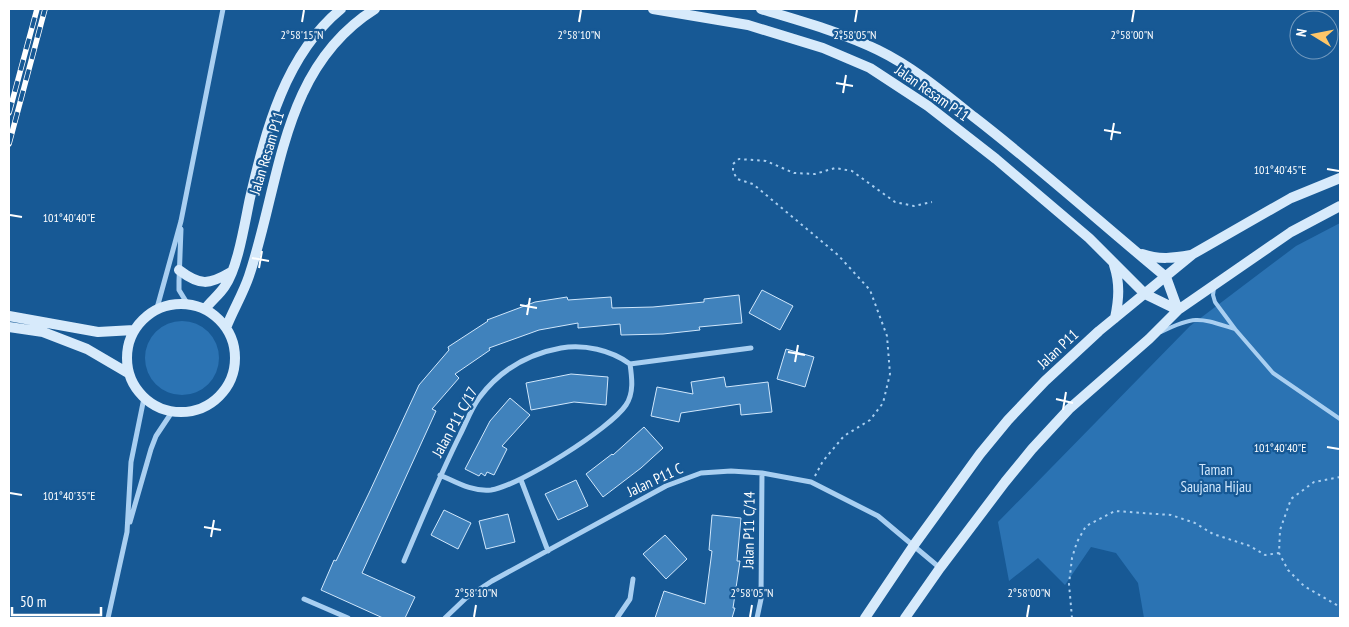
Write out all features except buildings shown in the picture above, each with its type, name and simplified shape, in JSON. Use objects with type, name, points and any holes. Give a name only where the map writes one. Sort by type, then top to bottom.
[{"type":"main road","name":"Jalan Resam P11","points":[[205,308],[226,286],[262,148],[293,68],[308,44],[329,19],[341,9]]},
{"type":"main road","name":"Jalan Resam P11","points":[[226,328],[249,276],[280,154],[306,86],[324,55],[342,33],[375,9]]},
{"type":"main road","name":"Jalan Resam P11","points":[[653,9],[748,25],[823,48],[870,68],[928,106],[996,159],[1088,238],[1145,294],[1178,310]]},
{"type":"main road","name":"Jalan Resam P11","points":[[761,9],[830,30],[901,63],[940,90],[1009,144],[1166,276]]},
{"type":"main road","name":"Jalan P11","points":[[865,618],[914,545],[980,454],[1008,420],[1045,381],[1116,318],[1193,254],[1291,198],[1340,178]]},
{"type":"main road","points":[[906,618],[940,568],[1005,482],[1032,449],[1070,409],[1149,339],[1178,310],[1291,232],[1340,206]]},
{"type":"main road","points":[[1136,252],[1150,257],[1170,259],[1193,254]]},
{"type":"main road","points":[[1113,262],[1118,276],[1119,294],[1116,318]]},
{"type":"main road","points":[[179,270],[192,280],[206,282],[216,281],[231,272]]},
{"type":"main road","points":[[1166,276],[1178,310]]},
{"type":"main road","points":[[187,303],[205,308],[217,317],[226,328],[233,342],[235,358],[232,373],[226,387],[216,399],[203,407],[188,412],[172,412],[157,407],[144,398],[134,387],[128,373],[127,351],[134,330],[144,317],[157,308],[187,303]]},
{"type":"main road","points":[[9,316],[98,332],[134,330]]},
{"type":"main road","points":[[9,327],[42,332],[88,348],[128,373]]},
{"type":"street","points":[[157,308],[181,221],[223,9]]},
{"type":"street","points":[[181,221],[180,290],[187,303]]},
{"type":"street","name":"Jalan P11 C/17","points":[[404,561],[440,475],[477,400],[507,370],[528,357],[550,350],[570,347],[590,348],[620,356],[630,364],[631,391],[626,404],[616,417],[565,454],[521,480],[492,490],[479,490],[467,487],[440,475]]},
{"type":"street","points":[[630,364],[751,348]]},
{"type":"street","points":[[127,532],[131,462],[144,398]]},
{"type":"street","points":[[108,618],[127,532],[150,449],[172,412]]},
{"type":"street","name":"Jalan P11 C","points":[[445,618],[466,598],[492,581],[666,486],[702,473],[731,471],[762,472],[811,482],[878,516],[940,568]]},
{"type":"street","name":"Jalan P11 C/14","points":[[757,618],[761,599],[762,472]]},
{"type":"street","points":[[521,480],[548,551]]},
{"type":"street","points":[[617,618],[630,599],[633,579]]},
{"type":"street","points":[[304,598],[348,618]]},
{"type":"lane","points":[[1215,284],[1213,295],[1215,302],[1235,329],[1273,373],[1340,419]]},
{"type":"lane","points":[[1149,339],[1180,323],[1192,320],[1202,319],[1235,329]]},
{"type":"path","points":[[811,482],[823,461],[844,436],[870,420],[883,403],[890,374],[887,336],[870,290],[838,255],[808,228],[753,184],[737,179],[733,171],[733,164],[739,159],[766,162],[794,173],[815,174],[835,168],[852,170],[895,202],[914,206],[932,202]]},
{"type":"path","points":[[1340,477],[1314,482],[1291,499],[1280,530],[1279,553],[1288,570],[1304,586],[1340,607]]},
{"type":"path","points":[[1072,618],[1069,584],[1072,558],[1077,542],[1086,526],[1115,511],[1171,515],[1195,523],[1213,534],[1250,546],[1265,555],[1279,553]]},
{"type":"green space","name":"Taman Saujana Hijau","points":[[1340,223],[1340,618],[1144,618],[1138,583],[1116,553],[1091,547],[1065,585],[1038,558],[1009,581],[998,522],[1190,326],[1296,246]]},
{"type":"green space","points":[[182,321],[196,324],[208,332],[216,344],[219,358],[216,372],[208,384],[196,392],[182,395],[168,392],[156,384],[148,372],[145,358],[148,344],[156,332],[168,324]]},
{"type":"railway","points":[[9,113],[37,9]]},
{"type":"railway","points":[[9,144],[45,9]]}]
